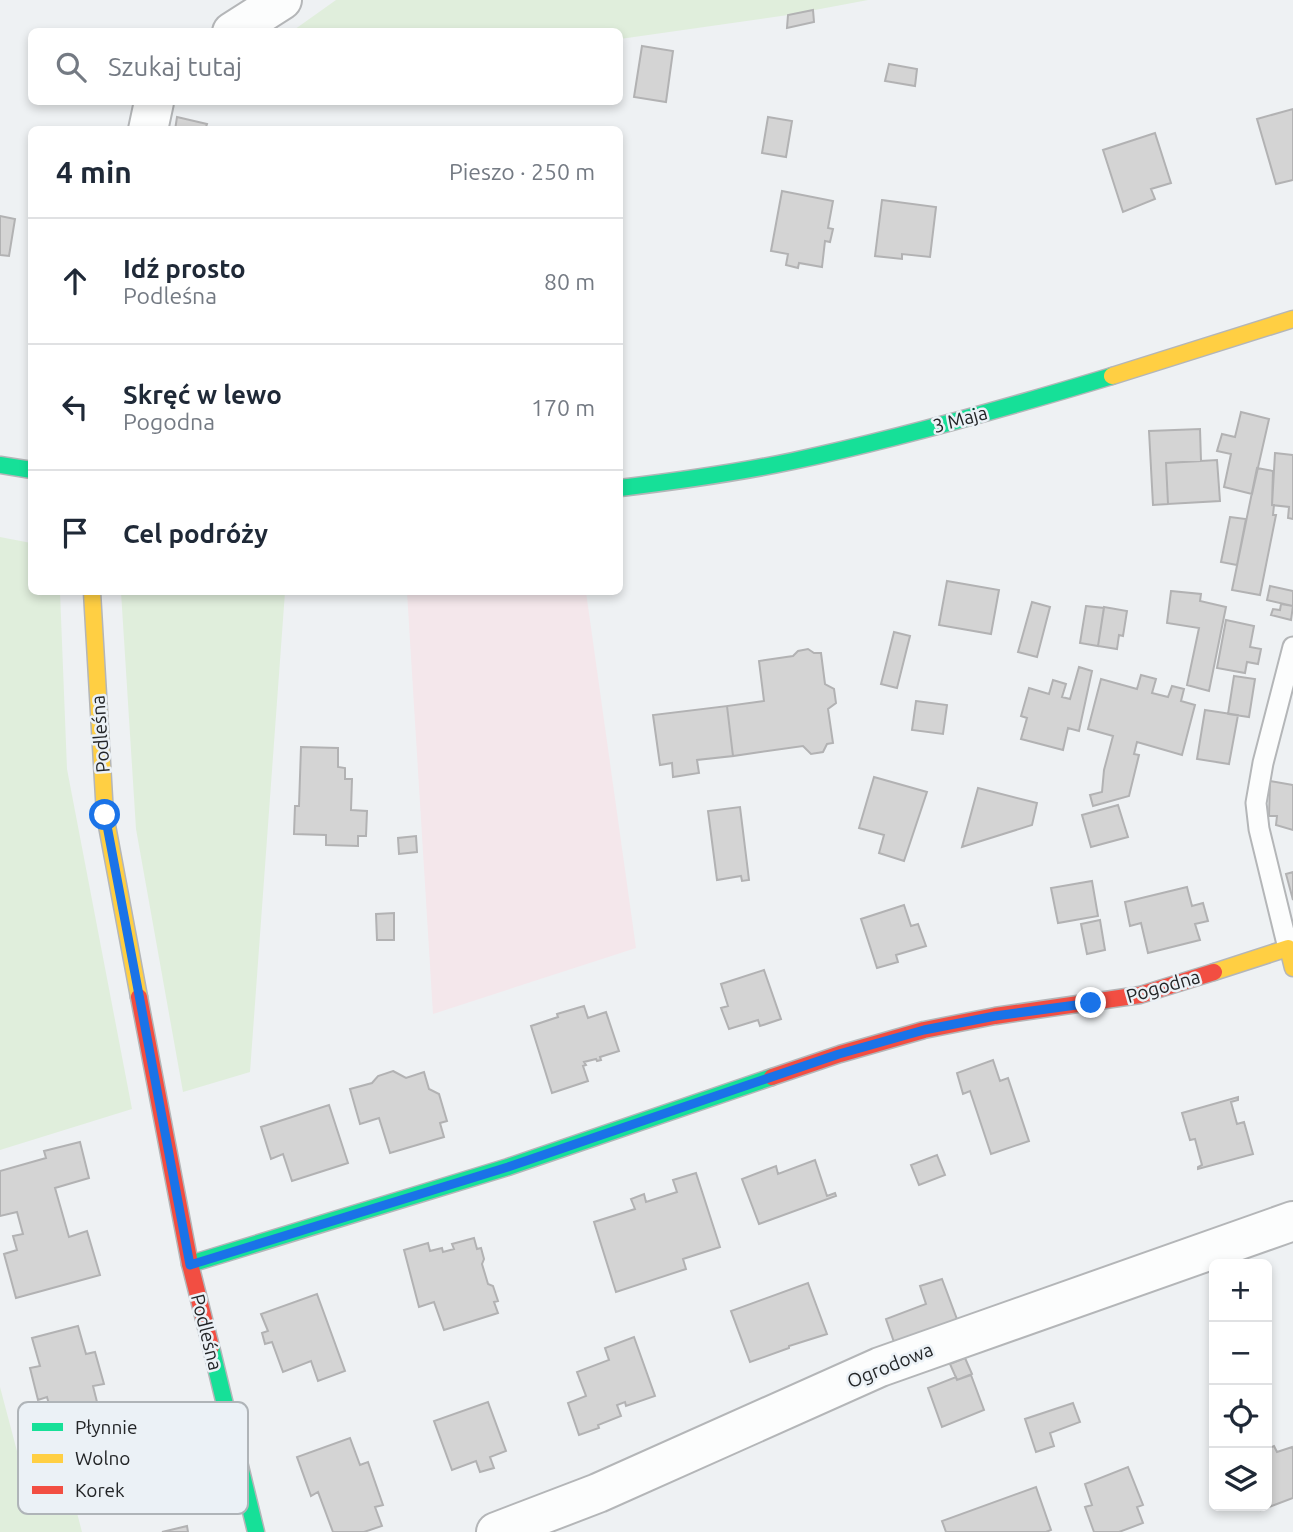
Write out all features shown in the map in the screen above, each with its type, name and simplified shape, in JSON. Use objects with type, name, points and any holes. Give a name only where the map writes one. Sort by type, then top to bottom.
[{"type":"street","points":[[238,28],[282,0]]},
{"type":"street","points":[[149,126],[153,105]]},
{"type":"street","name":"3 Maja","points":[[623,488],[763,468],[872,442],[985,413],[1293,319]]},
{"type":"street","points":[[0,465],[28,469]]},
{"type":"street","name":"Podleśna","points":[[92,595],[105,815],[190,1265],[224,1402]]},
{"type":"street","points":[[1288,948],[1293,968]]},
{"type":"street","name":"Pogodna","points":[[190,1265],[508,1167],[839,1054],[924,1030],[995,1016],[1140,995],[1288,948]]},
{"type":"street","name":"Ogrodowa","points":[[496,1532],[598,1493],[880,1367],[1293,1221]]},
{"type":"street","name":"Podleśna","points":[[248,1500],[256,1532]]},
{"type":"lane","points":[[1288,948],[1259,829],[1256,803],[1263,763],[1293,647]]},
{"type":"shaded area","points":[[407,595],[586,595],[636,948],[433,1014]]},
{"type":"green space","points":[[336,0],[868,0],[788,15],[623,39],[623,28],[297,28]]},
{"type":"green space","points":[[0,537],[28,542],[28,595],[60,595],[67,769],[132,1109],[0,1150]]},
{"type":"green space","points":[[121,595],[285,595],[250,1072],[183,1092],[136,829]]},
{"type":"green space","points":[[0,1387],[18,1455],[18,1514],[77,1514],[82,1532],[0,1532]]},
{"type":"building","points":[[813,10],[814,22],[787,28],[788,15]]},
{"type":"building","points":[[642,46],[673,51],[666,102],[634,97]]},
{"type":"building","points":[[889,64],[917,69],[915,86],[885,81]]},
{"type":"building","points":[[1293,109],[1293,180],[1276,184],[1257,119]]},
{"type":"building","points":[[177,117],[207,124],[206,126],[176,126]]},
{"type":"building","points":[[768,117],[792,121],[786,157],[762,153]]},
{"type":"building","points":[[1155,133],[1171,183],[1151,189],[1155,199],[1123,212],[1103,150]]},
{"type":"building","points":[[782,191],[833,201],[828,228],[833,229],[830,242],[825,241],[822,267],[799,263],[798,268],[786,265],[788,254],[771,251]]},
{"type":"building","points":[[882,200],[936,207],[930,257],[902,254],[902,259],[875,256]]},
{"type":"building","points":[[0,216],[15,219],[9,256],[0,255]]},
{"type":"building","points":[[1241,412],[1269,419],[1252,494],[1224,487],[1231,454],[1217,451],[1222,434],[1235,437]]},
{"type":"building","points":[[1200,429],[1201,461],[1166,463],[1168,504],[1153,505],[1149,431]]},
{"type":"building","points":[[1275,453],[1293,455],[1293,519],[1288,518],[1289,507],[1272,505]]},
{"type":"building","points":[[1217,460],[1220,501],[1168,504],[1166,463]]},
{"type":"building","points":[[1257,468],[1273,471],[1272,505],[1273,515],[1276,515],[1260,595],[1232,590]]},
{"type":"building","points":[[1230,517],[1246,519],[1237,565],[1221,562]]},
{"type":"building","points":[[947,581],[999,590],[991,634],[939,625]]},
{"type":"building","points":[[1270,586],[1293,591],[1293,606],[1267,600]]},
{"type":"building","points":[[1171,591],[1201,594],[1200,601],[1226,607],[1209,691],[1187,685],[1199,628],[1167,623]]},
{"type":"building","points":[[1032,602],[1050,607],[1037,657],[1018,652]]},
{"type":"building","points":[[1281,604],[1293,606],[1291,620],[1271,615],[1273,609],[1280,610]]},
{"type":"building","points":[[1086,606],[1104,608],[1098,646],[1080,643]]},
{"type":"building","points":[[1104,607],[1127,611],[1123,636],[1119,635],[1117,649],[1098,646]]},
{"type":"building","points":[[1226,620],[1254,626],[1250,647],[1261,649],[1258,664],[1247,662],[1245,673],[1217,668]]},
{"type":"building","points":[[894,632],[910,636],[897,688],[881,684]]},
{"type":"building","points":[[808,649],[821,653],[825,684],[834,689],[836,703],[828,709],[833,743],[827,744],[823,752],[811,754],[803,746],[733,756],[727,706],[764,701],[759,661],[793,656],[798,651]]},
{"type":"building","points":[[1079,667],[1092,671],[1079,731],[1068,728],[1063,750],[1021,739],[1027,718],[1021,716],[1029,688],[1049,694],[1053,680],[1066,684],[1062,697],[1070,699]]},
{"type":"building","points":[[1141,675],[1156,679],[1152,693],[1168,697],[1172,686],[1184,689],[1181,701],[1195,705],[1182,755],[1137,742],[1134,754],[1139,755],[1129,796],[1093,806],[1090,795],[1102,792],[1104,770],[1113,736],[1088,729],[1101,679],[1137,689]]},
{"type":"building","points":[[1234,676],[1255,679],[1249,717],[1228,714]]},
{"type":"building","points":[[916,701],[947,705],[943,734],[912,730]]},
{"type":"building","points":[[727,706],[733,756],[697,760],[699,773],[673,777],[672,763],[660,765],[653,715]]},
{"type":"building","points":[[1205,710],[1238,715],[1229,764],[1197,759]]},
{"type":"building","points":[[301,747],[338,748],[338,767],[345,768],[345,779],[352,779],[351,810],[367,811],[366,836],[358,836],[358,846],[326,845],[326,835],[294,834],[295,806],[299,806]]},
{"type":"building","points":[[874,777],[927,792],[904,861],[879,853],[884,835],[859,828]]},
{"type":"building","points":[[1270,781],[1293,785],[1293,830],[1276,825],[1277,816],[1269,816]]},
{"type":"building","points":[[978,788],[1037,803],[1032,825],[962,847]]},
{"type":"building","points":[[1118,805],[1128,837],[1091,847],[1082,815]]},
{"type":"building","points":[[740,807],[749,880],[742,881],[741,876],[717,880],[708,811]]},
{"type":"building","points":[[416,836],[417,852],[399,854],[398,838]]},
{"type":"building","points":[[1293,872],[1293,900],[1286,874]]},
{"type":"building","points":[[1092,881],[1098,916],[1058,923],[1051,888]]},
{"type":"building","points":[[1187,887],[1192,906],[1203,903],[1208,921],[1195,924],[1200,940],[1148,953],[1141,923],[1130,926],[1125,902]]},
{"type":"building","points":[[904,905],[911,926],[918,924],[926,946],[896,955],[898,962],[877,968],[861,919]]},
{"type":"building","points":[[394,913],[394,940],[377,940],[376,914]]},
{"type":"building","points":[[1100,920],[1105,950],[1087,954],[1081,924]]},
{"type":"building","points":[[764,970],[781,1019],[760,1026],[758,1020],[729,1029],[721,1008],[728,1006],[721,984]]},
{"type":"building","points":[[584,1006],[588,1018],[606,1012],[619,1051],[600,1057],[601,1060],[584,1062],[588,1081],[552,1093],[531,1026]]},
{"type":"building","points":[[993,1060],[1000,1081],[1008,1078],[1029,1141],[991,1154],[970,1091],[963,1094],[957,1073]]},
{"type":"building","points":[[393,1071],[406,1078],[424,1072],[429,1089],[439,1094],[447,1121],[440,1123],[444,1137],[390,1153],[379,1118],[360,1124],[350,1089],[372,1083],[378,1076]]},
{"type":"building","points":[[1238,1097],[1238,1100],[1231,1102],[1237,1124],[1244,1122],[1253,1154],[1198,1169],[1202,1165],[1195,1139],[1190,1140],[1182,1113]]},
{"type":"building","points":[[329,1105],[348,1163],[292,1181],[283,1154],[271,1159],[261,1127]]},
{"type":"building","points":[[80,1142],[89,1178],[55,1188],[69,1237],[87,1231],[100,1275],[16,1298],[4,1254],[17,1250],[13,1236],[23,1234],[17,1212],[0,1216],[0,1171],[46,1158],[44,1151]]},
{"type":"building","points":[[937,1155],[945,1175],[919,1185],[911,1165]]},
{"type":"building","points":[[815,1160],[827,1196],[835,1193],[836,1196],[759,1224],[742,1179],[776,1166],[778,1174]]},
{"type":"building","points":[[696,1173],[720,1247],[683,1259],[686,1269],[616,1292],[594,1222],[635,1209],[631,1199],[644,1194],[646,1202],[677,1192],[673,1180]]},
{"type":"building","points":[[474,1238],[477,1249],[481,1248],[488,1284],[493,1286],[498,1301],[494,1302],[498,1313],[444,1330],[434,1302],[419,1307],[404,1250],[428,1243],[430,1251],[442,1248],[443,1252],[454,1249],[452,1244]]},
{"type":"building","points":[[942,1279],[958,1322],[895,1345],[886,1319],[926,1304],[920,1286]]},
{"type":"building","points":[[808,1283],[827,1334],[750,1362],[731,1311]]},
{"type":"building","points":[[317,1294],[345,1371],[318,1381],[311,1361],[283,1372],[272,1342],[265,1344],[262,1333],[268,1331],[261,1314]]},
{"type":"building","points":[[78,1326],[86,1354],[95,1352],[104,1384],[93,1386],[97,1402],[48,1402],[47,1397],[38,1400],[30,1368],[40,1366],[32,1338]]},
{"type":"building","points":[[634,1337],[655,1396],[626,1406],[625,1402],[617,1405],[621,1416],[579,1435],[568,1403],[586,1396],[577,1372],[609,1360],[605,1348]]},
{"type":"building","points":[[965,1358],[972,1374],[957,1380],[950,1364]]},
{"type":"building","points":[[971,1375],[984,1410],[942,1427],[928,1388],[956,1377],[957,1380]]},
{"type":"building","points":[[488,1402],[506,1451],[490,1457],[494,1468],[480,1472],[476,1461],[452,1470],[434,1421]]},
{"type":"building","points":[[1073,1403],[1080,1422],[1050,1433],[1054,1446],[1036,1452],[1025,1419]]},
{"type":"building","points":[[350,1438],[360,1465],[368,1462],[383,1505],[375,1507],[382,1526],[364,1532],[333,1532],[318,1492],[311,1496],[297,1457]]},
{"type":"building","points":[[1292,1447],[1293,1498],[1272,1506],[1272,1448],[1277,1452]]},
{"type":"building","points":[[1128,1467],[1143,1505],[1137,1507],[1143,1523],[1119,1532],[1094,1532],[1085,1507],[1092,1505],[1085,1484]]},
{"type":"building","points":[[1036,1487],[1051,1530],[946,1532],[942,1521]]},
{"type":"building","points":[[187,1526],[188,1532],[162,1532]]},
{"type":"traffic: fast","points":[[623,488],[729,473],[874,443],[1112,376]]},
{"type":"traffic: fast","points":[[0,465],[28,469]]},
{"type":"traffic: fast","points":[[190,1264],[508,1167],[772,1077]]},
{"type":"traffic: fast","points":[[211,1347],[224,1402]]},
{"type":"traffic: fast","points":[[248,1499],[256,1532]]},
{"type":"traffic: slow","points":[[1112,376],[1293,319]]},
{"type":"traffic: slow","points":[[92,595],[105,815],[139,997]]},
{"type":"traffic: slow","points":[[1214,972],[1288,948],[1293,968]]},
{"type":"traffic: jam","points":[[772,1077],[924,1030],[995,1016],[1140,995],[1214,972]]},
{"type":"traffic: jam","points":[[139,997],[190,1264],[211,1347]]},
{"type":"route","points":[[105,815],[190,1265],[508,1167],[839,1054],[924,1030],[995,1016],[1091,1003]]}]
